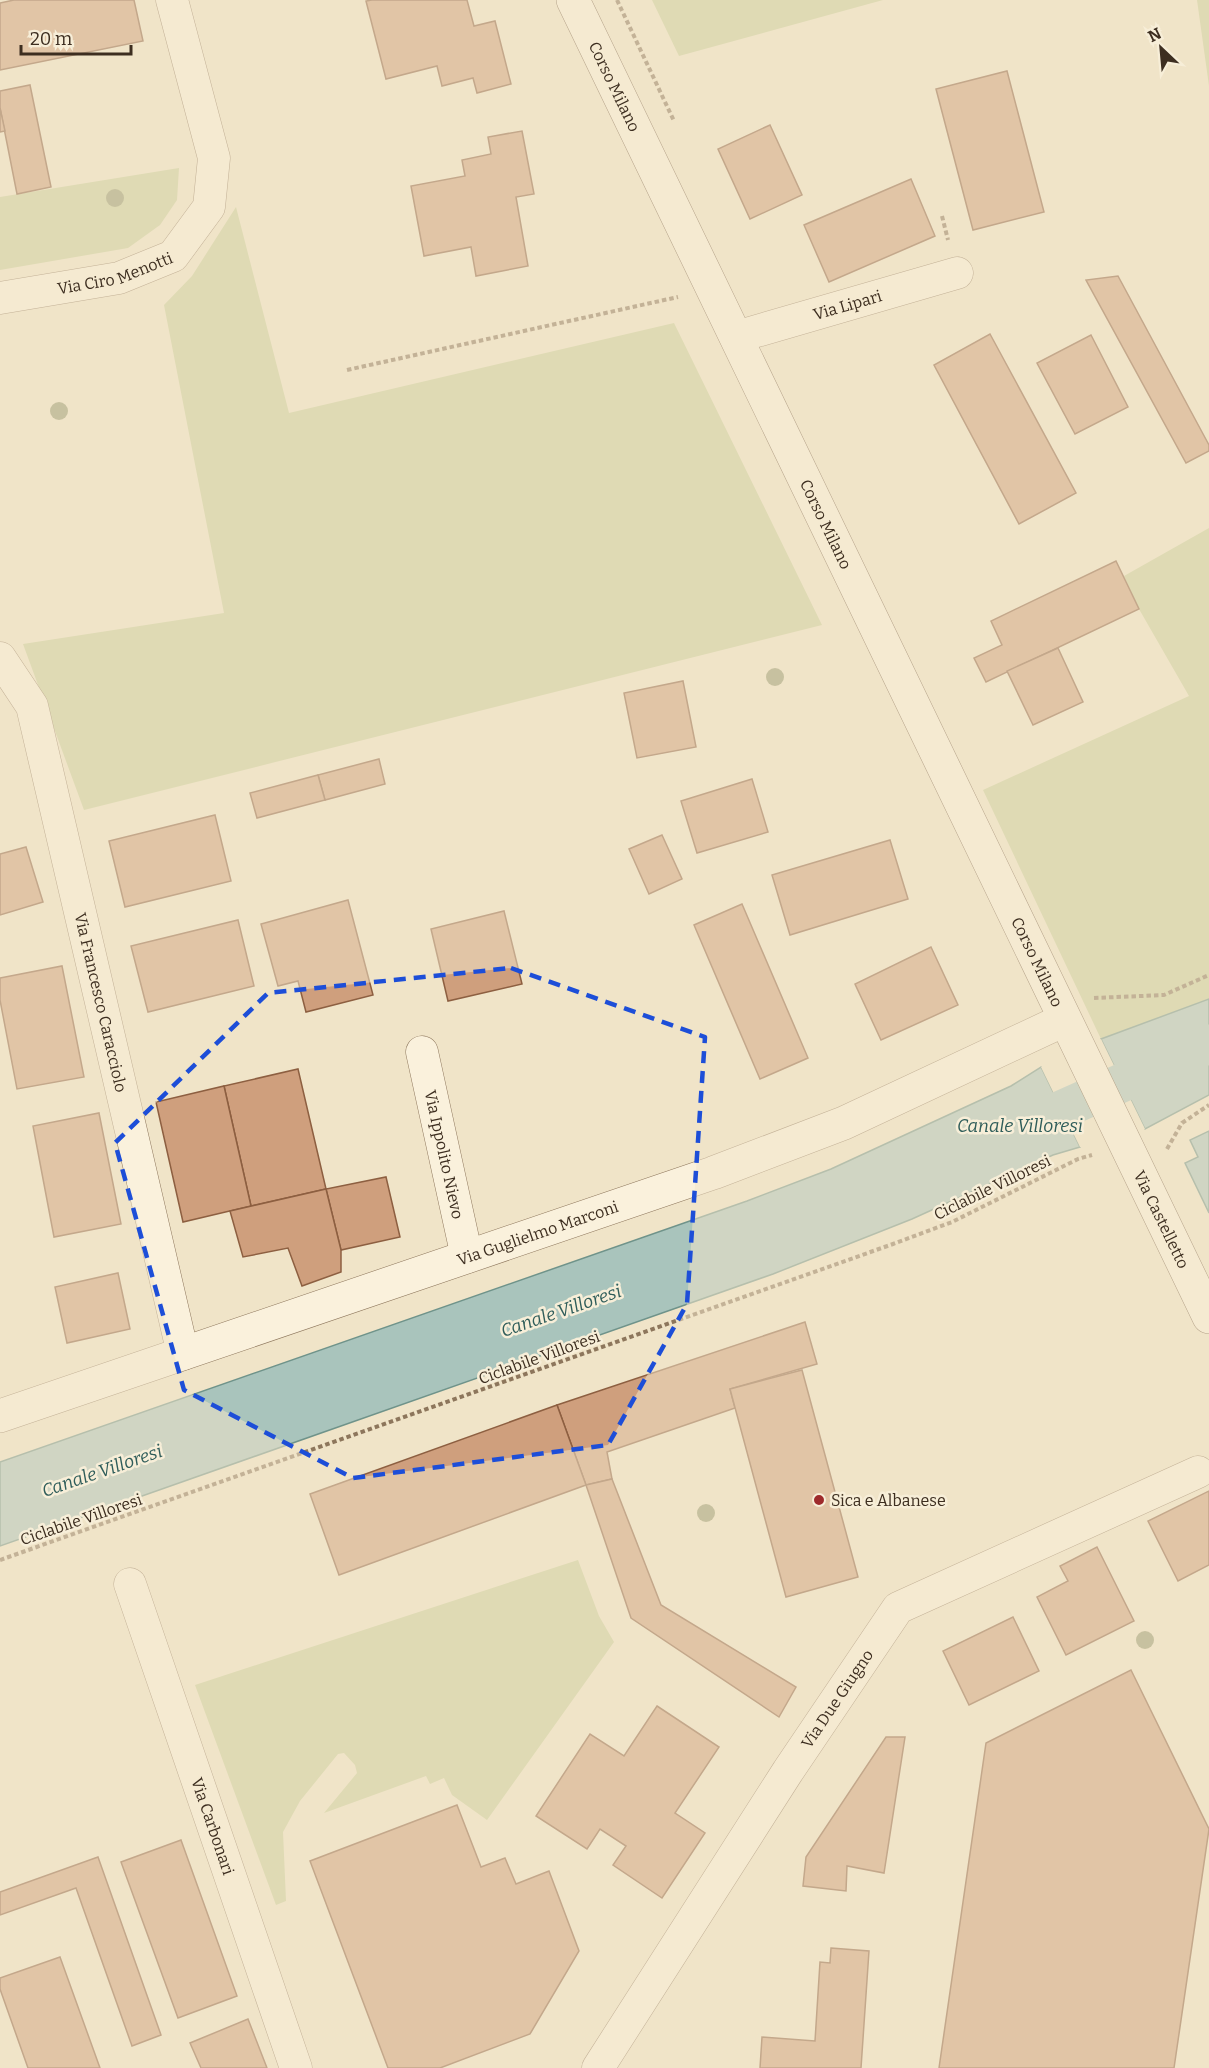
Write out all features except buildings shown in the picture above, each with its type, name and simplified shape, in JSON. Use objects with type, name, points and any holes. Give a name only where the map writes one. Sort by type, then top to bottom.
[{"type":"main road","name":"Corso Milano","points":[[573,0],[1125,1146]]},
{"type":"main road","name":"Via Guglielmo Marconi","points":[[0,1416],[713,1173],[844,1123],[1060,1010]]},
{"type":"main road","name":"Via Castelletto","points":[[1125,1146],[1209,1317]]},
{"type":"street","name":"Via Ciro Menotti","points":[[0,298],[119,278],[172,256],[209,207],[214,158],[172,0]]},
{"type":"street","name":"Via Lipari","points":[[736,337],[957,273]]},
{"type":"street","name":"Via Francesco Caracciolo","points":[[0,658],[32,706],[183,1354]]},
{"type":"street","name":"Via Ippolito Nievo","points":[[422,1052],[467,1257]]},
{"type":"street","name":"Via Due Giugno","points":[[598,2068],[788,1772],[898,1608],[1198,1472]]},
{"type":"street","name":"Via Carbonari","points":[[130,1584],[296,2068]]},
{"type":"path","points":[[617,0],[675,123]]},
{"type":"path","points":[[347,370],[685,296],[710,284]]},
{"type":"path","points":[[1060,1010],[1164,995],[1209,975]]},
{"type":"path","points":[[1167,1150],[1182,1123],[1209,1105]]},
{"type":"path","name":"Ciclabile Villoresi","points":[[0,1560],[893,1244],[952,1222],[1078,1159]]},
{"type":"highlighted area","points":[[511,968],[705,1037],[687,1304],[608,1445],[353,1478],[184,1390],[115,1143],[268,993]]},
{"type":"green space","points":[[652,0],[883,0],[679,56]]},
{"type":"green space","points":[[1197,0],[1209,0],[1209,86]]},
{"type":"green space","points":[[179,168],[177,200],[160,225],[128,248],[0,270],[0,197]]},
{"type":"green space","points":[[236,207],[289,413],[674,323],[822,625],[84,810],[23,644],[224,613],[164,305],[192,276]]},
{"type":"green space","points":[[1209,528],[1209,999],[1101,1039],[983,790],[1189,696],[1139,609],[1124,576]]},
{"type":"green space","points":[[578,1560],[599,1616],[614,1642],[487,1820],[452,1795],[444,1778],[430,1784],[426,1776],[324,1813],[357,1773],[355,1765],[344,1753],[338,1754],[300,1801],[283,1832],[286,1901],[276,1905],[195,1685]]},
{"type":"water","points":[[1209,999],[1209,1095],[1145,1129],[1101,1039]]},
{"type":"water","name":"Canale Villoresi","points":[[1041,1067],[1080,1147],[1053,1155],[912,1219],[773,1274],[0,1546],[0,1462],[747,1201],[831,1169],[1011,1086]]},
{"type":"water","points":[[1209,1131],[1209,1213],[1185,1163],[1198,1157],[1190,1140]]},
{"type":"pier","points":[[1101,1039],[1145,1129],[1142,1130],[1099,1040]]},
{"type":"pier","points":[[1044,1066],[1083,1147],[1080,1147],[1041,1067]]},
{"type":"waterway","name":"Canale Villoresi","points":[[1012,1132],[1209,1044]]},
{"type":"place","name":"Sica e Albanese","points":[[819,1500]]}]
